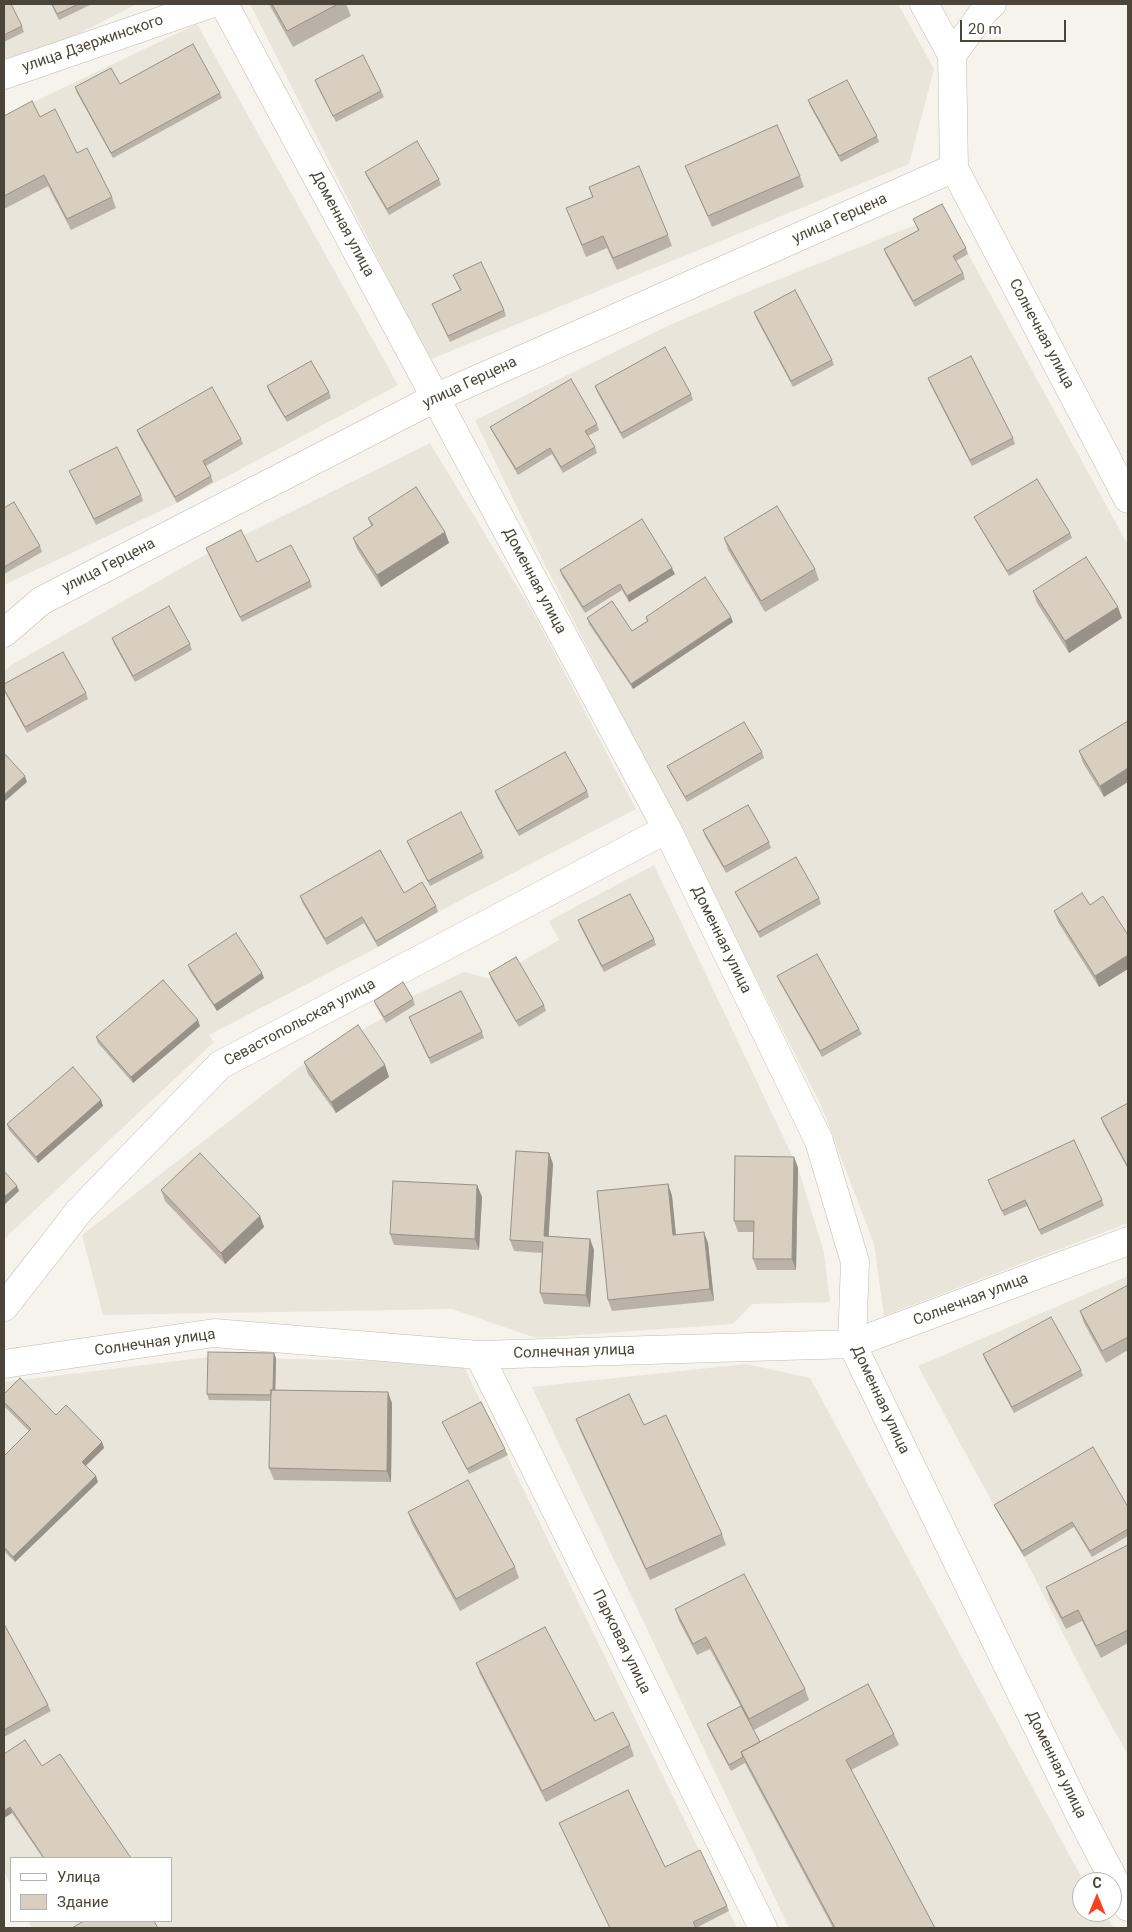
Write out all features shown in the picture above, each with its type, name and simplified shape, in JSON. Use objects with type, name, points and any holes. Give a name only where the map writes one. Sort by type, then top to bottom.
[{"type":"street","name":"улица Дзержинского","points":[[4,75],[210,4]]},
{"type":"street","name":"Доменная улица","points":[[224,4],[667,829],[819,1141],[855,1262],[852,1344],[1076,1806],[1128,1907]]},
{"type":"street","points":[[924,4],[952,55],[954,168]]},
{"type":"street","points":[[952,55],[984,11],[992,4]]},
{"type":"street","name":"улица Герцена","points":[[4,632],[41,601],[435,398],[954,168]]},
{"type":"street","name":"Солнечная улица","points":[[954,168],[1128,499]]},
{"type":"street","name":"Севастопольская улица","points":[[4,1307],[80,1210],[220,1065],[667,829]]},
{"type":"street","name":"Солнечная улица","points":[[4,1364],[214,1333],[479,1355],[852,1344],[1128,1241]]},
{"type":"street","name":"Парковая улица","points":[[479,1355],[763,1928]]},
{"type":"shaded area","points":[[4,4],[137,4],[4,72]]},
{"type":"shaded area","points":[[250,4],[898,4],[934,69],[909,164],[429,360]]},
{"type":"shaded area","points":[[197,24],[398,385],[177,503],[4,585],[4,116]]},
{"type":"shaded area","points":[[944,210],[1128,545],[1128,1223],[884,1316],[874,1244],[821,1105],[541,557],[475,420],[672,324],[915,225]]},
{"type":"shaded area","points":[[430,443],[536,618],[636,809],[438,912],[378,947],[209,1035],[214,1042],[4,1239],[4,671],[13,664],[208,553]]},
{"type":"shaded area","points":[[654,865],[798,1168],[824,1252],[830,1302],[752,1304],[733,1324],[536,1338],[452,1309],[103,1315],[82,1235],[299,1067],[383,1018],[411,997],[464,972],[491,979],[559,940],[549,921]]},
{"type":"shaded area","points":[[1128,1276],[1128,1755],[1094,1694],[1024,1557],[918,1366]]},
{"type":"shaded area","points":[[210,1357],[462,1363],[737,1928],[32,1928],[29,1922],[172,1922],[172,1857],[10,1857],[10,1884],[4,1871],[4,1382]]},
{"type":"shaded area","points":[[746,1364],[810,1378],[1079,1872],[1072,1872],[1072,1922],[1110,1922],[1114,1928],[789,1928],[532,1387]]},
{"type":"building","points":[[4,4],[11,4],[22,26],[4,35]]},
{"type":"building","points":[[52,4],[79,4],[57,14]]},
{"type":"building","points":[[272,4],[338,4],[287,31]]},
{"type":"building","points":[[193,44],[220,93],[111,153],[75,87],[111,68],[120,84]]},
{"type":"building","points":[[363,55],[381,91],[333,116],[315,80]]},
{"type":"building","points":[[847,80],[877,136],[839,156],[808,100]]},
{"type":"building","points":[[32,101],[40,117],[55,109],[77,153],[87,148],[112,197],[67,219],[44,175],[4,196],[4,116]]},
{"type":"building","points":[[777,125],[800,176],[708,216],[685,166]]},
{"type":"building","points":[[417,141],[439,179],[387,209],[365,172]]},
{"type":"building","points":[[639,166],[668,235],[613,258],[603,236],[582,245],[566,208],[593,197],[589,187]]},
{"type":"building","points":[[942,204],[966,248],[953,256],[963,273],[913,301],[884,249],[919,230],[913,219]]},
{"type":"building","points":[[481,262],[504,310],[448,336],[432,304],[461,290],[453,275]]},
{"type":"building","points":[[795,290],[832,360],[791,381],[754,312]]},
{"type":"building","points":[[665,347],[691,394],[621,433],[595,386]]},
{"type":"building","points":[[971,356],[1013,438],[970,460],[928,378]]},
{"type":"building","points":[[311,361],[329,392],[285,417],[267,386]]},
{"type":"building","points":[[571,379],[597,424],[585,431],[595,447],[561,467],[550,448],[516,469],[490,427]]},
{"type":"building","points":[[212,387],[241,439],[203,461],[211,476],[175,497],[137,430]]},
{"type":"building","points":[[117,447],[141,495],[94,519],[69,471]]},
{"type":"building","points":[[1037,479],[1070,533],[1007,571],[974,517]]},
{"type":"building","points":[[416,487],[445,532],[377,575],[353,538],[373,525],[368,518]]},
{"type":"building","points":[[14,502],[40,546],[4,567],[4,508]]},
{"type":"building","points":[[777,506],[815,569],[761,601],[724,538]]},
{"type":"building","points":[[642,519],[672,568],[627,596],[620,584],[583,607],[560,570]]},
{"type":"building","points":[[241,530],[257,562],[291,545],[310,581],[240,617],[206,548]]},
{"type":"building","points":[[1086,557],[1118,607],[1065,641],[1033,591]]},
{"type":"building","points":[[705,577],[731,617],[631,684],[587,618],[612,601],[632,631],[648,621],[646,617]]},
{"type":"building","points":[[169,606],[190,644],[133,676],[112,638]]},
{"type":"building","points":[[63,652],[86,693],[25,727],[4,689],[4,684]]},
{"type":"building","points":[[1128,721],[1128,768],[1100,786],[1079,751]]},
{"type":"building","points":[[744,722],[762,752],[685,797],[667,766]]},
{"type":"building","points":[[565,752],[587,791],[517,831],[495,791]]},
{"type":"building","points":[[4,753],[25,776],[4,795]]},
{"type":"building","points":[[748,805],[769,842],[724,867],[703,830]]},
{"type":"building","points":[[461,812],[482,852],[428,881],[407,841]]},
{"type":"building","points":[[380,850],[404,893],[422,882],[436,906],[376,941],[362,917],[325,939],[300,896]]},
{"type":"building","points":[[796,857],[819,898],[758,932],[735,892]]},
{"type":"building","points":[[1082,893],[1090,905],[1103,896],[1128,935],[1128,955],[1095,976],[1054,911]]},
{"type":"building","points":[[630,894],[654,939],[602,966],[578,920]]},
{"type":"building","points":[[236,933],[262,973],[214,1005],[188,965]]},
{"type":"building","points":[[817,954],[859,1029],[820,1051],[777,976]]},
{"type":"building","points":[[516,957],[544,1005],[516,1021],[489,973]]},
{"type":"building","points":[[163,980],[198,1020],[131,1077],[96,1037]]},
{"type":"building","points":[[403,982],[413,999],[384,1017],[374,1001]]},
{"type":"building","points":[[461,991],[482,1032],[429,1058],[409,1017]]},
{"type":"building","points":[[358,1025],[385,1065],[331,1102],[304,1062]]},
{"type":"building","points":[[73,1067],[101,1100],[36,1157],[7,1124]]},
{"type":"building","points":[[1128,1103],[1128,1167],[1101,1118]]},
{"type":"building","points":[[1074,1140],[1102,1200],[1039,1230],[1025,1200],[1002,1211],[988,1180]]},
{"type":"building","points":[[516,1151],[549,1153],[544,1236],[590,1239],[586,1295],[540,1293],[543,1242],[510,1240]]},
{"type":"building","points":[[200,1153],[260,1216],[221,1253],[161,1190]]},
{"type":"building","points":[[735,1156],[794,1157],[792,1259],[753,1259],[754,1221],[734,1221]]},
{"type":"building","points":[[4,1171],[17,1186],[4,1197]]},
{"type":"building","points":[[393,1181],[477,1185],[475,1239],[390,1234]]},
{"type":"building","points":[[668,1184],[673,1235],[704,1232],[710,1289],[608,1300],[597,1191]]},
{"type":"building","points":[[1128,1285],[1128,1337],[1102,1351],[1080,1311]]},
{"type":"building","points":[[1051,1317],[1081,1370],[1012,1407],[983,1354]]},
{"type":"building","points":[[208,1352],[274,1353],[273,1390],[271,1390],[271,1395],[207,1394]]},
{"type":"building","points":[[20,1378],[56,1415],[66,1405],[102,1442],[82,1462],[96,1476],[13,1557],[4,1547],[4,1456],[31,1429],[4,1402],[4,1394]]},
{"type":"building","points":[[271,1390],[388,1392],[387,1471],[269,1468]]},
{"type":"building","points":[[629,1394],[644,1425],[666,1415],[722,1534],[646,1569],[576,1419]]},
{"type":"building","points":[[481,1402],[505,1449],[467,1469],[442,1422]]},
{"type":"building","points":[[1093,1447],[1128,1507],[1128,1529],[1090,1551],[1072,1522],[1022,1551],[994,1505]]},
{"type":"building","points":[[468,1480],[515,1567],[456,1599],[408,1512]]},
{"type":"building","points":[[1128,1545],[1128,1630],[1096,1646],[1078,1610],[1062,1618],[1046,1587]]},
{"type":"building","points":[[744,1574],[805,1689],[749,1719],[706,1637],[693,1644],[675,1609]]},
{"type":"building","points":[[4,1624],[48,1705],[4,1730]]},
{"type":"building","points":[[545,1627],[595,1721],[613,1712],[630,1745],[542,1791],[476,1663]]},
{"type":"building","points":[[868,1684],[894,1734],[846,1760],[935,1928],[835,1928],[741,1752]]},
{"type":"building","points":[[741,1706],[760,1742],[741,1752],[743,1757],[729,1765],[707,1724]]},
{"type":"building","points":[[25,1740],[42,1766],[60,1754],[130,1857],[43,1857],[10,1807],[4,1811],[4,1754]]},
{"type":"building","points":[[628,1790],[665,1867],[700,1850],[727,1906],[693,1922],[696,1928],[610,1928],[559,1823]]},
{"type":"building","points":[[82,1922],[155,1922],[158,1928],[72,1928]]}]
